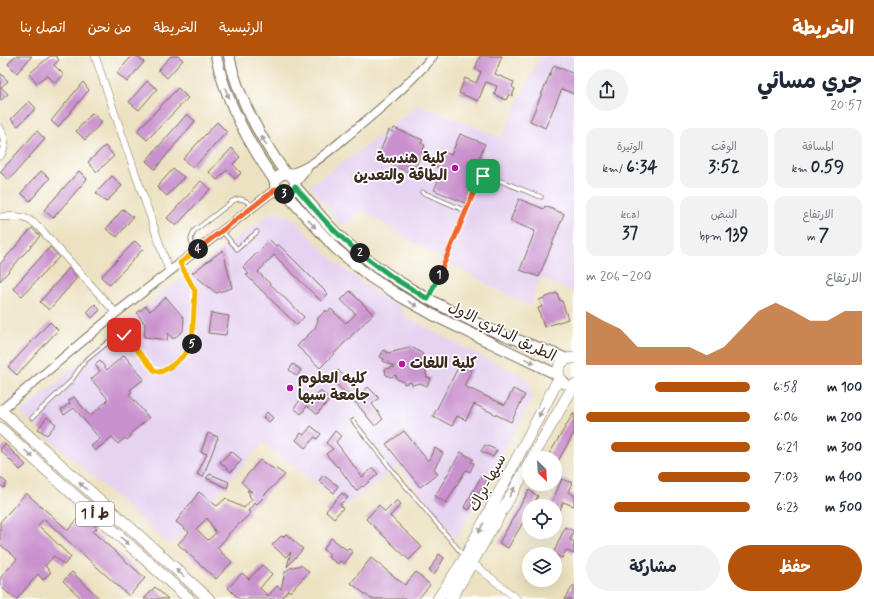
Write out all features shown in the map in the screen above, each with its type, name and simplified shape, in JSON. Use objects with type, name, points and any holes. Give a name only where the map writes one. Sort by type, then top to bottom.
[{"type":"highway","name":"سبها-براك","points":[[451,599],[559,376],[559,367],[561,363],[572,357]]},
{"type":"highway","points":[[559,376],[567,384],[574,385]]},
{"type":"highway","name":"سبها-براك","points":[[536,451],[574,385]]},
{"type":"highway","points":[[0,411],[209,599]]},
{"type":"highway","name":"ط أ 1","points":[[0,428],[189,599]]},
{"type":"highway","name":"سبها-براك","points":[[438,599],[469,561],[522,475]]},
{"type":"main road","points":[[216,56],[226,89],[238,119],[254,151],[280,193],[286,194],[292,192],[295,185],[293,178],[287,174],[266,144],[249,113],[228,56]]},
{"type":"main road","points":[[275,185],[278,176],[287,174]]},
{"type":"main road","name":"الطريق الدائري الاول","points":[[295,185],[320,216],[352,246],[395,279],[428,299],[496,332],[572,357]]},
{"type":"main road","name":"الطريق الدائري الاول","points":[[286,194],[335,248],[375,281],[437,317],[559,376]]},
{"type":"street","points":[[95,56],[169,271]]},
{"type":"street","points":[[295,185],[308,167],[386,104],[433,56]]},
{"type":"street","points":[[0,128],[5,140],[0,156]]},
{"type":"street","points":[[287,174],[308,167]]},
{"type":"street","points":[[0,411],[116,313],[253,206],[275,185]]},
{"type":"street","points":[[0,217],[18,216],[29,219],[38,226],[116,313]]},
{"type":"street","points":[[469,561],[517,599]]},
{"type":"lane","points":[[428,299],[479,180],[483,176],[488,176],[541,197]]},
{"type":"lane","points":[[422,192],[466,211]]},
{"type":"lane","points":[[194,252],[192,236],[194,231],[237,199],[242,199],[253,206]]},
{"type":"lane","points":[[222,230],[237,249],[257,232]]},
{"type":"lane","points":[[32,418],[70,382],[85,361],[118,334],[124,335],[154,370],[159,372],[165,370],[186,353],[193,339],[196,294],[194,287],[180,263]]},
{"type":"lane","points":[[354,420],[392,470],[469,561]]},
{"type":"shaded area","points":[[540,56],[574,56],[574,292],[540,278],[530,306],[487,284],[420,246],[362,210],[342,227],[310,185],[362,149],[418,105],[501,138]]},
{"type":"shaded area","name":"كليه العلوم جامعة سبها","points":[[272,212],[291,217],[337,264],[375,292],[405,310],[400,313],[457,344],[526,378],[533,397],[456,539],[399,466],[345,506],[263,443],[171,546],[21,413],[165,291]]},
{"type":"building","points":[[15,56],[32,56],[17,73],[8,64]]},
{"type":"building","points":[[50,56],[56,56],[59,60],[54,65],[64,75],[55,83],[47,75],[37,83],[29,74]]},
{"type":"building","points":[[132,56],[137,56],[144,62],[127,82],[117,73]]},
{"type":"building","points":[[171,56],[178,56],[183,60],[167,78],[158,70]]},
{"type":"building","points":[[480,56],[502,56],[495,74],[514,82],[512,87],[515,89],[512,96],[509,94],[506,100],[494,94],[497,86],[486,82],[478,101],[459,93],[465,78],[476,83],[481,72],[475,69]]},
{"type":"building","points":[[554,65],[574,74],[574,94],[562,89],[545,128],[530,121]]},
{"type":"building","points":[[0,73],[8,81],[1,87],[8,94],[0,101]]},
{"type":"building","points":[[147,81],[157,89],[139,110],[129,102]]},
{"type":"building","points":[[83,82],[89,90],[58,127],[51,121]]},
{"type":"building","points":[[178,88],[188,98],[147,140],[137,131]]},
{"type":"building","points":[[29,101],[36,108],[18,126],[11,119]]},
{"type":"building","points":[[92,113],[102,122],[85,140],[76,131]]},
{"type":"building","points":[[187,114],[195,121],[155,169],[146,161]]},
{"type":"building","points":[[217,122],[227,132],[193,168],[183,159]]},
{"type":"building","points":[[394,128],[423,140],[421,143],[425,145],[416,166],[413,165],[410,173],[377,159],[389,130],[392,132]]},
{"type":"building","points":[[37,131],[45,139],[9,180],[0,172]]},
{"type":"building","points":[[460,134],[485,144],[477,164],[481,165],[465,203],[434,190],[443,169],[434,166],[438,157],[442,158],[444,152],[451,155]]},
{"type":"building","points":[[105,146],[114,156],[97,172],[88,162]]},
{"type":"building","points":[[232,148],[240,157],[233,164],[241,173],[235,179],[227,170],[217,180],[209,172]]},
{"type":"building","points":[[173,169],[184,177],[167,196],[157,187]]},
{"type":"building","points":[[41,171],[50,178],[30,201],[21,193]]},
{"type":"building","points":[[79,171],[87,179],[53,218],[44,210]]},
{"type":"building","points":[[112,176],[122,186],[106,202],[96,193]]},
{"type":"building","points":[[201,181],[210,189],[176,226],[167,218]]},
{"type":"building","points":[[519,199],[544,209],[545,206],[564,214],[539,277],[520,270],[535,231],[510,221]]},
{"type":"building","points":[[123,209],[133,217],[117,237],[106,229]]},
{"type":"building","points":[[32,228],[40,236],[0,281],[0,264]]},
{"type":"building","points":[[270,240],[276,246],[278,244],[328,294],[321,301],[274,255],[258,272],[304,317],[297,325],[246,275],[249,274],[243,267]]},
{"type":"building","points":[[135,241],[143,249],[110,285],[101,277]]},
{"type":"building","points":[[50,247],[59,257],[22,296],[13,288]]},
{"type":"building","points":[[223,250],[232,288],[216,293],[192,273]]},
{"type":"building","points":[[69,268],[77,278],[49,310],[40,302]]},
{"type":"building","points":[[350,291],[373,314],[320,368],[297,346],[315,328],[317,319],[326,310],[327,312],[331,309],[346,323],[356,314],[341,300]]},
{"type":"building","points":[[557,293],[560,301],[562,301],[568,319],[544,327],[538,308],[542,307],[539,300]]},
{"type":"building","points":[[166,297],[184,318],[183,331],[173,339],[168,333],[167,340],[144,337],[145,324],[137,313],[146,306],[150,311]]},
{"type":"building","points":[[95,304],[100,310],[92,318],[87,312]]},
{"type":"building","points":[[211,313],[229,316],[226,335],[208,333]]},
{"type":"building","points":[[50,322],[58,330],[17,375],[8,367]]},
{"type":"building","points":[[410,346],[423,354],[420,359],[424,361],[427,377],[431,378],[427,386],[420,383],[412,385],[411,382],[404,384],[404,382],[397,379],[396,375],[391,377],[386,375],[385,369],[395,367],[383,361],[384,359],[380,357],[384,350],[388,353],[409,348]]},
{"type":"building","points":[[124,355],[144,379],[130,390],[132,392],[129,394],[149,418],[130,434],[131,436],[127,440],[125,438],[118,444],[112,437],[95,451],[91,446],[100,439],[74,408],[64,415],[61,410],[70,403],[68,401],[74,397],[90,416],[108,399],[91,379],[100,371],[95,365],[100,361],[107,370]]},
{"type":"building","points":[[293,364],[301,370],[297,376],[289,370]]},
{"type":"building","points":[[460,364],[472,369],[464,386],[505,405],[513,389],[525,395],[511,422],[474,404],[466,420],[457,416],[452,426],[433,416]]},
{"type":"building","points":[[338,370],[360,395],[368,387],[379,398],[372,404],[383,419],[375,426],[357,404],[330,378]]},
{"type":"building","points":[[320,391],[330,399],[317,414],[307,406],[301,414],[294,408],[305,394],[313,401]]},
{"type":"building","points":[[267,412],[273,418],[269,422],[263,417]]},
{"type":"building","points":[[574,412],[574,433],[562,454],[562,451],[551,451]]},
{"type":"building","points":[[47,417],[56,424],[47,435],[38,429]]},
{"type":"building","points":[[311,426],[321,434],[317,439],[315,437],[305,448],[296,440],[301,433],[304,435]]},
{"type":"building","points":[[335,431],[341,436],[336,442],[362,477],[373,468],[378,474],[356,491],[338,466],[337,467],[326,454],[333,449],[326,443]]},
{"type":"building","points":[[404,431],[428,461],[435,448],[443,453],[434,469],[438,474],[420,487],[386,444]]},
{"type":"building","points":[[208,433],[218,437],[203,477],[197,474],[207,454],[201,452]]},
{"type":"building","points":[[5,444],[26,465],[20,470],[0,450]]},
{"type":"building","points":[[485,445],[497,450],[493,457],[481,451]]},
{"type":"building","points":[[231,451],[242,460],[231,472],[220,462]]},
{"type":"building","points":[[461,452],[473,459],[471,462],[474,463],[470,472],[466,470],[446,503],[435,496]]},
{"type":"building","points":[[260,460],[285,475],[263,496],[264,497],[257,504],[255,502],[248,511],[251,513],[228,534],[229,535],[217,548],[232,562],[216,579],[178,544],[189,532],[176,522],[199,492],[217,506],[226,498],[244,508],[252,499],[247,490],[252,492],[241,482]],"holes":[[[207,518],[216,533],[208,540],[196,529]]]},
{"type":"building","points":[[210,474],[229,482],[227,488],[206,478]]},
{"type":"building","points":[[323,475],[338,486],[334,493],[319,481]]},
{"type":"building","points":[[482,475],[488,478],[469,510],[464,507]]},
{"type":"building","points":[[0,477],[7,483],[4,488],[0,485]]},
{"type":"building","points":[[562,479],[572,483],[568,492],[574,495],[574,506],[563,502],[562,505],[562,499],[553,499],[557,491],[562,491]]},
{"type":"building","points":[[528,491],[538,496],[536,499],[524,499]]},
{"type":"building","points":[[26,493],[68,530],[78,519],[84,524],[87,520],[97,528],[93,532],[145,578],[129,596],[44,519],[38,525],[71,557],[64,565],[54,556],[45,566],[51,572],[43,580],[38,574],[17,599],[15,599],[0,586],[0,578],[17,559],[0,544],[0,522]]},
{"type":"building","points":[[342,493],[348,498],[340,504],[343,508],[334,518],[326,511]]},
{"type":"building","points":[[397,500],[401,504],[390,516],[422,547],[409,560],[366,519],[379,505],[385,512]]},
{"type":"building","points":[[522,502],[522,524],[508,548],[499,543]]},
{"type":"building","points":[[565,527],[574,531],[570,540],[574,542],[574,554],[566,550],[562,558],[562,547],[556,547],[560,539],[562,539],[562,534]]},
{"type":"building","points":[[286,534],[303,549],[287,567],[291,552],[286,557],[272,545],[281,536],[283,537]]},
{"type":"building","points":[[331,538],[347,550],[348,548],[353,552],[344,564],[340,561],[338,564],[328,557],[330,554],[323,550]]},
{"type":"building","points":[[439,554],[444,558],[434,575],[429,571]]},
{"type":"building","points":[[371,558],[405,585],[416,572],[430,585],[418,599],[371,599],[351,583]]},
{"type":"building","points":[[262,565],[272,574],[260,588],[268,596],[277,586],[281,589],[285,572],[290,568],[301,565],[309,572],[290,592],[288,590],[281,599],[239,599],[228,588],[242,573],[249,579]]},
{"type":"building","points":[[72,572],[100,599],[82,599],[63,581]]},
{"type":"building","points":[[574,585],[574,599],[564,599]]},
{"type":"building","points":[[155,587],[168,599],[144,599]]},
{"type":"place","name":"كلية هندسة الطاقة والتعدين","points":[[455,168]]},
{"type":"place","name":"كلية اللغات","points":[[402,364]]},
{"type":"place","name":"كليه العلوم جامعة سبها","points":[[290,388]]},
{"type":"route","points":[[124,335],[156,372],[165,370],[186,353],[193,339],[196,294],[194,287],[180,263],[276,189],[280,193],[289,194],[295,186],[320,216],[352,246],[395,279],[428,299],[479,180],[483,176]]}]
